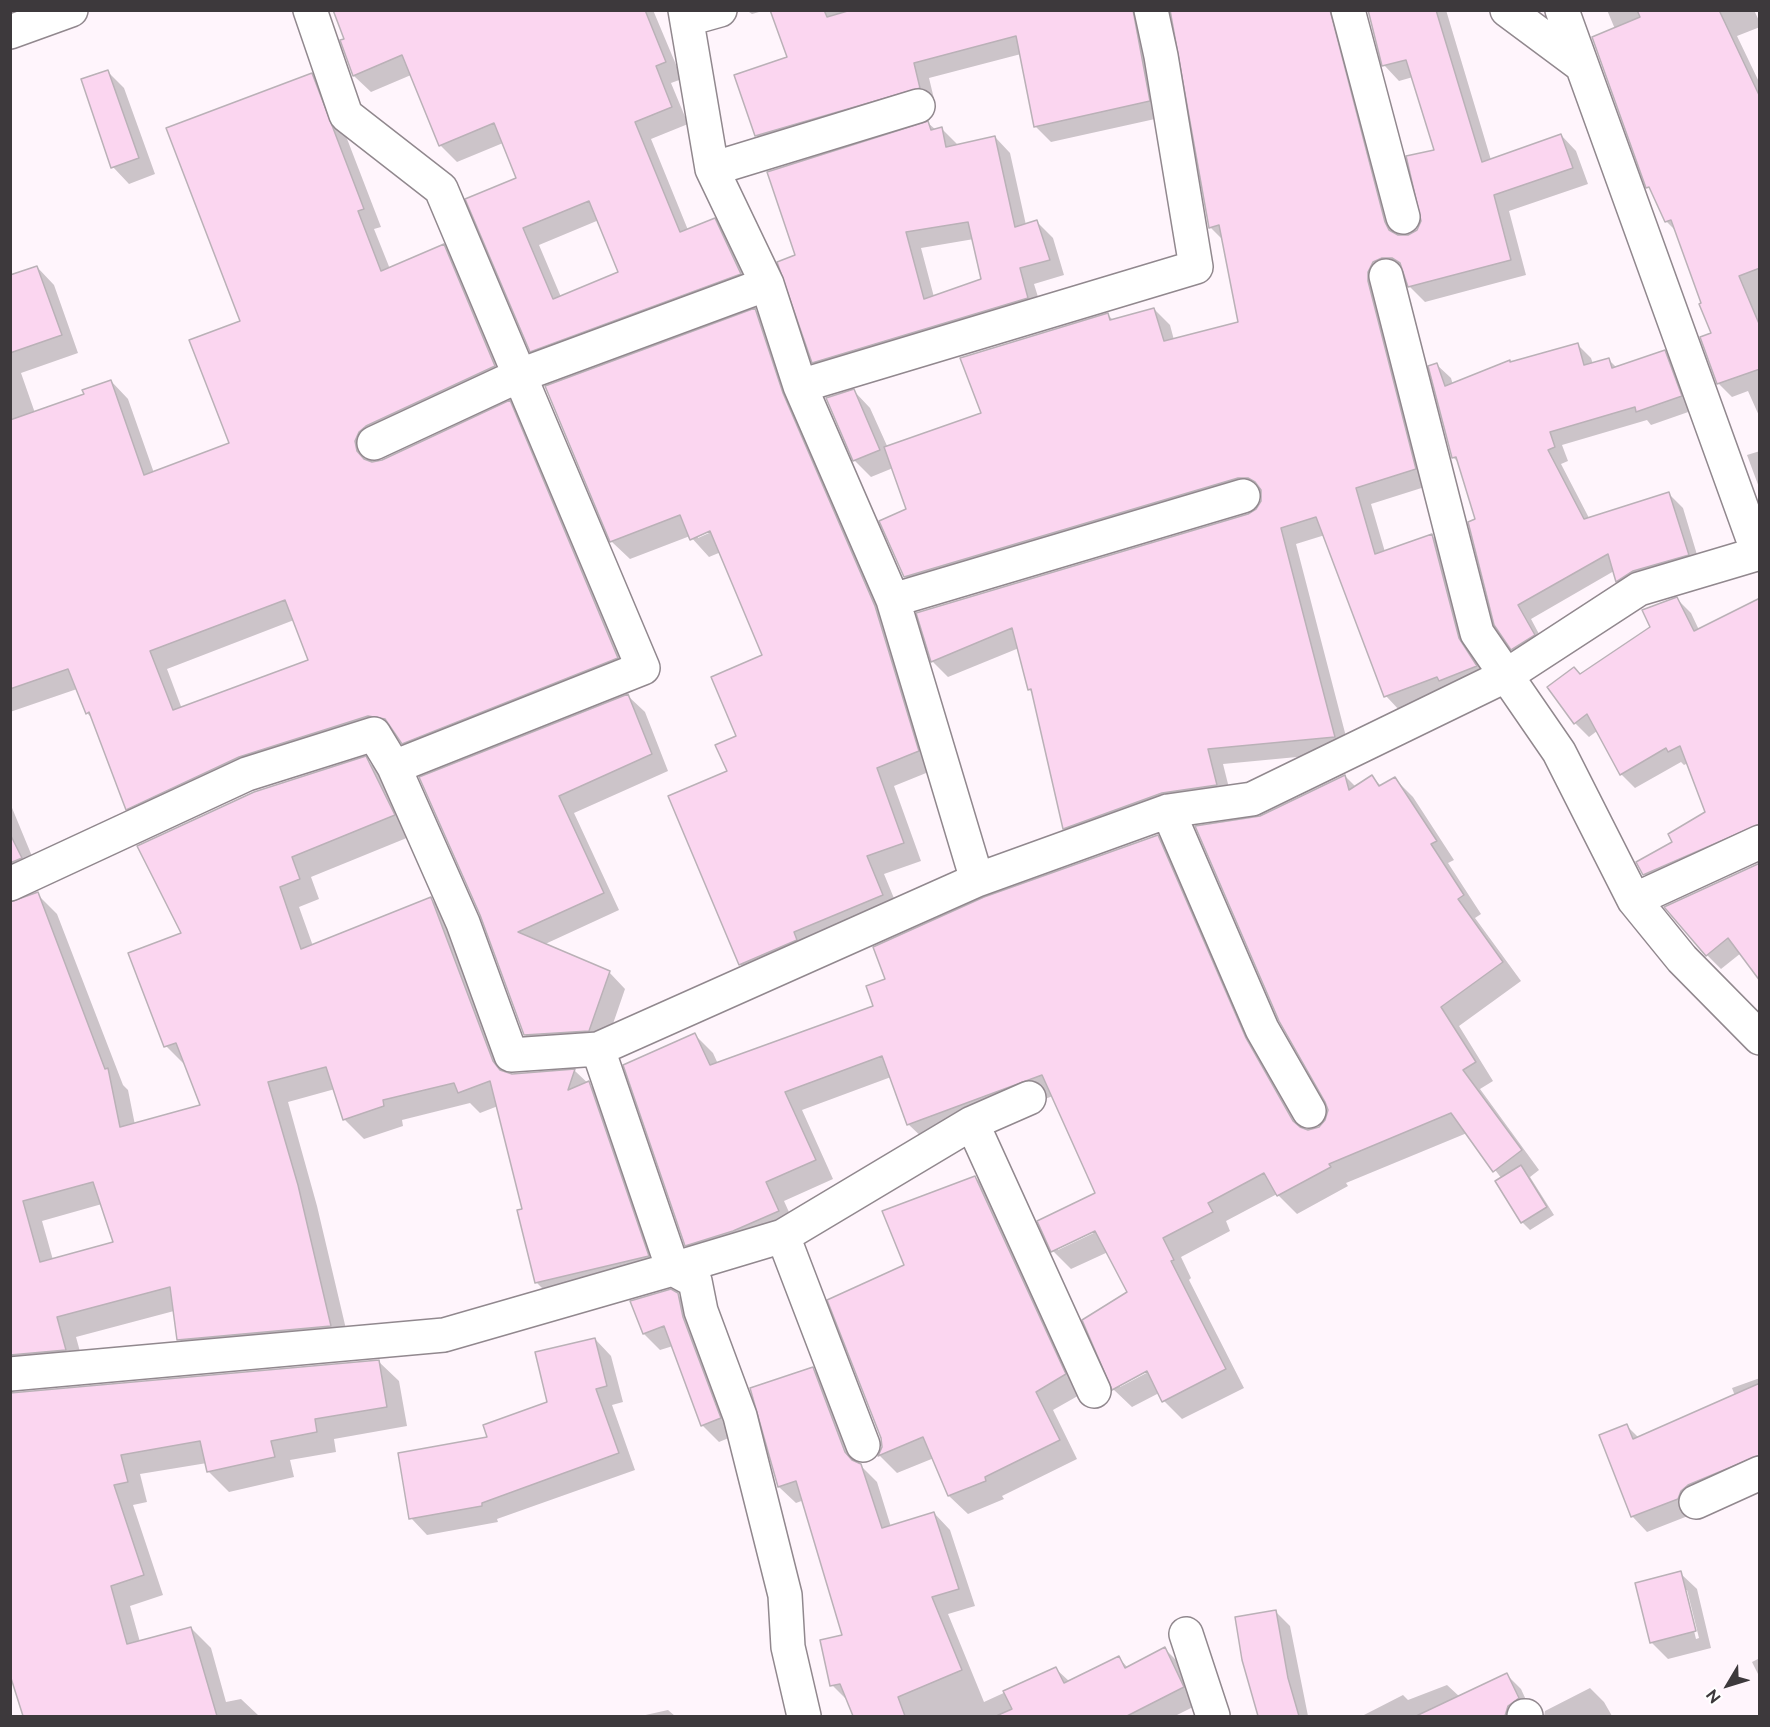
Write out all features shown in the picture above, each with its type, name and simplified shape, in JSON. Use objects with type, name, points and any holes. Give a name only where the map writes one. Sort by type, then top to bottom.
[{"type":"street","points":[[10,32],[71,10]]},
{"type":"street","points":[[310,10],[346,116],[441,189],[643,668],[394,767]]},
{"type":"street","points":[[720,10],[686,15],[712,169],[766,284],[800,387],[893,600],[977,880]]},
{"type":"street","points":[[800,387],[1196,267],[1161,56],[1150,10]]},
{"type":"street","points":[[1348,10],[1403,217]]},
{"type":"street","points":[[1507,10],[1581,65]]},
{"type":"street","points":[[10,884],[247,774],[374,734],[394,767],[463,923],[512,1055],[598,1049],[977,880],[1168,811],[1252,799],[1507,675],[1639,589],[1759,553],[1562,10]]},
{"type":"street","points":[[712,169],[918,106]]},
{"type":"street","points":[[1386,276],[1477,633],[1559,752],[1634,900],[1682,959],[1760,1038]]},
{"type":"street","points":[[374,443],[518,376],[766,284]]},
{"type":"street","points":[[893,600],[1243,496]]},
{"type":"street","points":[[1168,811],[1262,1029],[1309,1111]]},
{"type":"street","points":[[1634,900],[1760,842]]},
{"type":"street","points":[[598,1049],[674,1269],[696,1281],[701,1311],[740,1416],[785,1595],[788,1647],[804,1716]]},
{"type":"street","points":[[10,1374],[444,1335],[783,1236],[972,1123],[1029,1098]]},
{"type":"street","points":[[972,1123],[1094,1391]]},
{"type":"street","points":[[783,1236],[863,1445]]},
{"type":"street","points":[[1696,1502],[1760,1473]]},
{"type":"street","points":[[1186,1634],[1213,1716]]},
{"type":"building","points":[[333,10],[645,10],[666,62],[656,66],[672,107],[635,122],[680,232],[715,218],[741,274],[530,352],[465,199],[516,178],[494,123],[439,146],[402,55],[353,76],[340,40],[344,39]],"holes":[[[589,201],[618,272],[553,299],[523,228]]]},
{"type":"building","points":[[770,10],[824,10],[827,17],[851,10],[1133,10],[1150,101],[1034,127],[1016,36],[914,63],[920,88],[755,136],[734,75],[787,57]]},
{"type":"building","points":[[1170,10],[1330,10],[1385,222],[1389,230],[1398,235],[1408,235],[1417,230],[1421,221],[1406,156],[1434,150],[1406,60],[1382,66],[1368,10],[1436,10],[1482,162],[1561,134],[1573,168],[1494,195],[1511,260],[1408,287],[1400,263],[1392,258],[1382,258],[1373,262],[1368,272],[1368,281],[1416,469],[1356,488],[1375,554],[1432,534],[1459,638],[1477,666],[1439,681],[1437,677],[1384,697],[1316,517],[1281,528],[1335,737],[1208,749],[1217,785],[1162,793],[1063,829],[1031,689],[1028,690],[1012,628],[931,662],[916,613],[1248,514],[1256,509],[1261,501],[1261,490],[1255,482],[1248,478],[1238,478],[904,577],[879,521],[906,509],[884,447],[981,413],[960,358],[1108,313],[1110,320],[1154,308],[1164,341],[1238,322],[1219,225],[1209,228]]},
{"type":"building","points":[[1637,10],[1719,10],[1760,97],[1760,268],[1739,276],[1760,326],[1760,369],[1717,384],[1700,337],[1711,333],[1699,304],[1701,303],[1671,220],[1665,222],[1649,187],[1646,188],[1592,37],[1640,17]]},
{"type":"building","points":[[108,70],[139,158],[111,168],[81,79]]},
{"type":"building","points":[[312,73],[364,209],[358,211],[381,271],[444,244],[495,366],[366,426],[359,432],[355,441],[357,451],[364,459],[372,462],[382,460],[510,400],[618,658],[402,744],[385,719],[368,716],[239,757],[126,810],[89,712],[86,714],[68,669],[10,689],[10,420],[84,394],[82,390],[111,380],[144,475],[229,443],[189,340],[240,321],[166,128]],"holes":[[[285,600],[308,660],[173,710],[150,651]]]},
{"type":"building","points":[[928,121],[931,130],[942,127],[946,147],[995,136],[1015,227],[1037,220],[1050,260],[1020,268],[1028,298],[812,363],[777,262],[795,255],[767,172]],"holes":[[[968,222],[981,279],[924,299],[906,232]]]},
{"type":"building","points":[[37,266],[62,335],[10,353],[10,275]]},
{"type":"building","points":[[755,308],[783,393],[875,606],[919,751],[877,768],[904,843],[867,856],[883,895],[794,932],[797,940],[739,965],[668,796],[727,771],[715,745],[736,736],[711,677],[762,655],[710,531],[690,540],[680,515],[610,542],[545,386]]},
{"type":"building","points":[[1578,343],[1584,365],[1609,358],[1612,368],[1665,350],[1682,396],[1636,412],[1635,407],[1550,432],[1555,447],[1548,450],[1584,519],[1669,492],[1689,555],[1633,571],[1616,582],[1608,554],[1518,605],[1535,635],[1511,650],[1494,625],[1468,522],[1475,519],[1456,457],[1452,458],[1428,366],[1437,363],[1445,386],[1510,360],[1510,362]]},
{"type":"building","points":[[854,389],[880,450],[853,461],[826,398]]},
{"type":"building","points":[[1677,597],[1694,631],[1760,598],[1760,824],[1643,875],[1636,862],[1672,842],[1668,834],[1705,812],[1680,746],[1668,752],[1666,748],[1620,775],[1587,714],[1574,724],[1547,687],[1574,667],[1580,674],[1650,627],[1642,610]]},
{"type":"building","points":[[628,694],[652,754],[559,796],[604,893],[518,932],[610,971],[589,1031],[524,1035],[480,915],[419,777]]},
{"type":"building","points":[[366,756],[395,815],[292,857],[300,879],[280,887],[301,949],[431,897],[493,1061],[500,1070],[512,1074],[575,1069],[568,1090],[589,1081],[649,1256],[535,1283],[517,1210],[522,1209],[490,1081],[458,1093],[454,1083],[383,1100],[384,1106],[343,1120],[326,1067],[268,1082],[298,1185],[331,1326],[177,1340],[170,1287],[57,1317],[66,1350],[10,1355],[10,902],[38,892],[105,1069],[108,1068],[120,1127],[200,1105],[176,1043],[164,1047],[128,953],[181,933],[137,846],[254,792]],"holes":[[[93,1182],[113,1242],[40,1262],[23,1201]]]},
{"type":"building","points":[[1345,775],[1349,790],[1372,775],[1379,786],[1395,777],[1437,841],[1431,844],[1464,895],[1458,899],[1503,962],[1441,1007],[1476,1062],[1463,1070],[1522,1150],[1493,1172],[1451,1113],[1329,1164],[1331,1167],[1277,1196],[1264,1173],[1208,1203],[1213,1212],[1163,1238],[1174,1260],[1171,1261],[1226,1369],[1162,1402],[1147,1371],[1112,1390],[1082,1320],[1127,1292],[1095,1231],[1051,1252],[1037,1221],[1095,1193],[1042,1075],[907,1125],[882,1056],[785,1092],[816,1160],[766,1182],[779,1211],[733,1231],[685,1246],[623,1065],[695,1033],[710,1065],[873,1006],[866,986],[885,979],[873,947],[984,897],[1158,835],[1246,1038],[1293,1121],[1308,1130],[1319,1127],[1325,1120],[1328,1110],[1325,1102],[1279,1021],[1195,826],[1260,816]]},
{"type":"building","points":[[10,834],[22,858],[10,863]]},
{"type":"building","points":[[1760,863],[1760,981],[1728,938],[1706,956],[1664,907]]},
{"type":"building","points":[[1521,1165],[1547,1207],[1521,1223],[1495,1181]]},
{"type":"building","points":[[975,1176],[1066,1374],[1036,1392],[1060,1440],[985,1477],[986,1481],[948,1496],[923,1437],[878,1456],[882,1447],[881,1438],[827,1300],[904,1265],[882,1211]]},
{"type":"building","points":[[671,1289],[678,1293],[683,1317],[721,1418],[701,1426],[664,1326],[643,1334],[630,1301]]},
{"type":"building","points":[[595,1338],[607,1386],[596,1389],[619,1453],[482,1503],[482,1506],[409,1519],[398,1453],[487,1437],[483,1425],[547,1402],[535,1352]]},
{"type":"building","points":[[379,1360],[387,1407],[315,1419],[317,1432],[271,1441],[275,1457],[207,1472],[200,1441],[121,1455],[128,1482],[114,1485],[144,1575],[111,1586],[127,1644],[191,1627],[217,1716],[23,1716],[10,1675],[10,1393]]},
{"type":"building","points":[[813,1367],[845,1452],[852,1460],[861,1464],[882,1528],[934,1512],[959,1589],[932,1597],[962,1670],[898,1697],[905,1716],[853,1716],[840,1684],[830,1686],[820,1640],[842,1635],[796,1481],[778,1487],[750,1388]]},
{"type":"building","points":[[1760,1383],[1760,1455],[1688,1485],[1681,1491],[1678,1499],[1631,1517],[1599,1435],[1627,1424],[1633,1439]]},
{"type":"building","points":[[1681,1571],[1696,1631],[1650,1643],[1635,1583]]},
{"type":"building","points":[[1276,1610],[1288,1678],[1299,1716],[1258,1716],[1242,1660],[1235,1617]]},
{"type":"building","points":[[1165,1647],[1184,1687],[1127,1716],[996,1716],[1012,1709],[1003,1691],[1056,1667],[1064,1683],[1119,1656],[1125,1668]]},
{"type":"building","points":[[1507,1673],[1519,1698],[1508,1706],[1505,1716],[1416,1716]]}]
